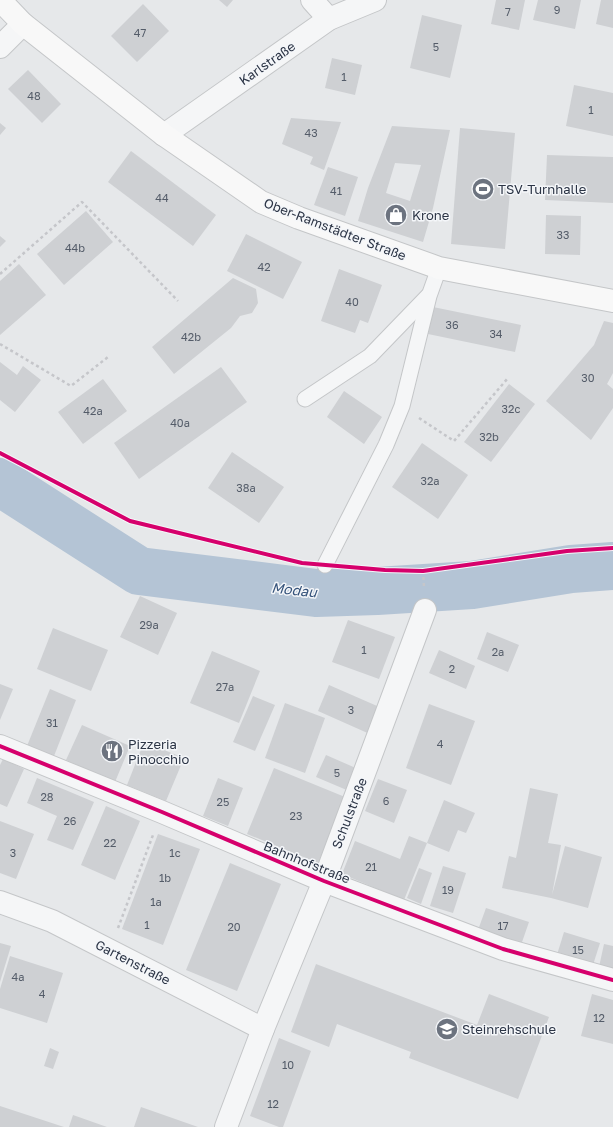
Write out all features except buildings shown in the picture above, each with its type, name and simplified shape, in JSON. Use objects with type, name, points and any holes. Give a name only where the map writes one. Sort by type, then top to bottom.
[{"type":"main road","name":"Ober-Ramstädter Straße","points":[[0,0],[23,24],[164,135],[261,202],[299,218],[439,268],[613,301]]},
{"type":"street","points":[[312,0],[329,19]]},
{"type":"street","name":"Karlstraße","points":[[164,135],[329,19],[375,0]]},
{"type":"street","points":[[0,47],[23,24]]},
{"type":"street","name":"Schulstraße","points":[[226,1127],[263,1029],[324,881],[425,610]]},
{"type":"street","name":"Bahnhofstraße","points":[[0,746],[162,812],[324,881],[503,949],[613,980]]},
{"type":"street","name":"Gartenstraße","points":[[0,902],[52,921],[263,1029]]},
{"type":"lane","points":[[325,566],[386,445],[402,406],[429,296],[439,268]]},
{"type":"lane","points":[[306,399],[370,356],[429,296]]},
{"type":"path","points":[[0,274],[82,202],[178,301]]},
{"type":"path","points":[[0,344],[71,386],[108,357]]},
{"type":"path","points":[[402,406],[454,441],[508,378]]},
{"type":"path","points":[[108,950],[114,938],[162,812]]},
{"type":"waterway","name":"Modau","points":[[0,482],[139,571],[316,593],[472,585],[571,569],[613,566]]},
{"type":"cycle path","points":[[0,453],[130,521],[302,563],[385,570],[423,571],[567,551],[613,548]]},
{"type":"cycle path","points":[[0,746],[162,812],[324,881],[503,949],[613,980]]},
{"type":"place","name":"TSV-Turnhalle","points":[[483,189]]},
{"type":"place","name":"Krone","points":[[396,215]]},
{"type":"place","name":"Pizzeria Pinocchio","points":[[112,751]]},
{"type":"place","name":"Steinrehschule","points":[[447,1029]]}]
